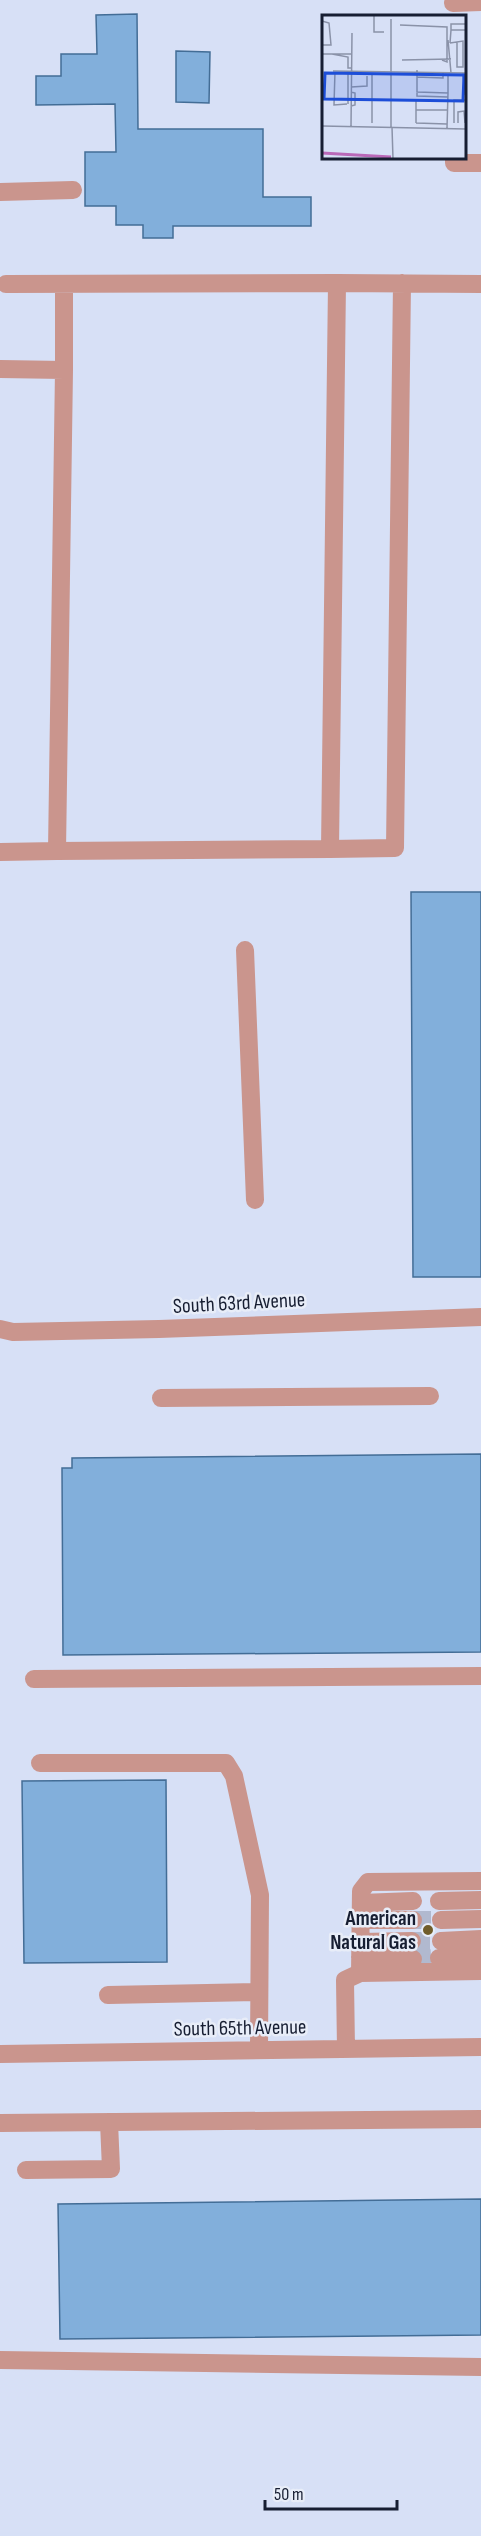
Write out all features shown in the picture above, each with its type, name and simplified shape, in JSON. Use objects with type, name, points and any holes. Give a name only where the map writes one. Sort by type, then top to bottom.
[{"type":"street","points":[[453,6],[481,2]]},
{"type":"street","points":[[454,159],[454,164],[481,163]]},
{"type":"street","points":[[0,192],[73,190]]},
{"type":"street","points":[[330,849],[337,283]]},
{"type":"street","points":[[0,852],[395,848],[402,283]]},
{"type":"street","points":[[57,851],[64,284]]},
{"type":"street","points":[[6,285],[481,284]]},
{"type":"street","points":[[0,369],[64,370]]},
{"type":"street","points":[[245,950],[255,1200]]},
{"type":"street","name":"South 63rd Avenue","points":[[0,1329],[13,1332],[159,1329],[481,1317]]},
{"type":"street","points":[[161,1398],[430,1396]]},
{"type":"street","points":[[34,1679],[481,1676]]},
{"type":"street","points":[[40,1763],[226,1763],[234,1776],[260,1895],[259,2050]]},
{"type":"street","points":[[346,2049],[345,1980],[360,1957],[361,1891],[368,1882],[481,1881]]},
{"type":"street","points":[[481,1900],[440,1910],[481,1919]]},
{"type":"street","points":[[361,1911],[413,1901]]},
{"type":"street","points":[[361,1911],[413,1920]]},
{"type":"street","points":[[481,1939],[440,1949],[481,1957]]},
{"type":"street","points":[[360,1957],[412,1950]]},
{"type":"street","points":[[360,1957],[481,1971]]},
{"type":"street","points":[[108,1995],[259,1992]]},
{"type":"street","name":"South 65th Avenue","points":[[0,2054],[481,2047]]},
{"type":"street","points":[[0,2123],[481,2119]]},
{"type":"street","points":[[26,2170],[111,2169],[109,2122]]},
{"type":"street","points":[[0,2360],[481,2367]]},
{"type":"building","points":[[137,14],[138,129],[263,129],[263,197],[311,197],[311,226],[173,226],[173,238],[143,238],[143,225],[116,225],[116,206],[85,206],[85,152],[116,152],[115,104],[36,105],[36,76],[61,76],[61,54],[97,54],[96,15]]},
{"type":"building","points":[[176,51],[210,52],[209,103],[176,102]]},
{"type":"building","points":[[411,892],[481,892],[481,1277],[413,1277]]},
{"type":"building","points":[[481,1454],[481,1652],[63,1655],[62,1468],[72,1468],[72,1458]]},
{"type":"building","points":[[166,1780],[167,1962],[24,1963],[22,1781]]},
{"type":"building","points":[[481,2199],[481,2335],[60,2339],[58,2204]]},
{"type":"tunnel","points":[[413,1920],[441,1920]]},
{"type":"tunnel","points":[[412,1941],[441,1941]]},
{"type":"tunnel","points":[[413,1959],[439,1958]]},
{"type":"place","name":"American Natural Gas","points":[[428,1930]]}]
